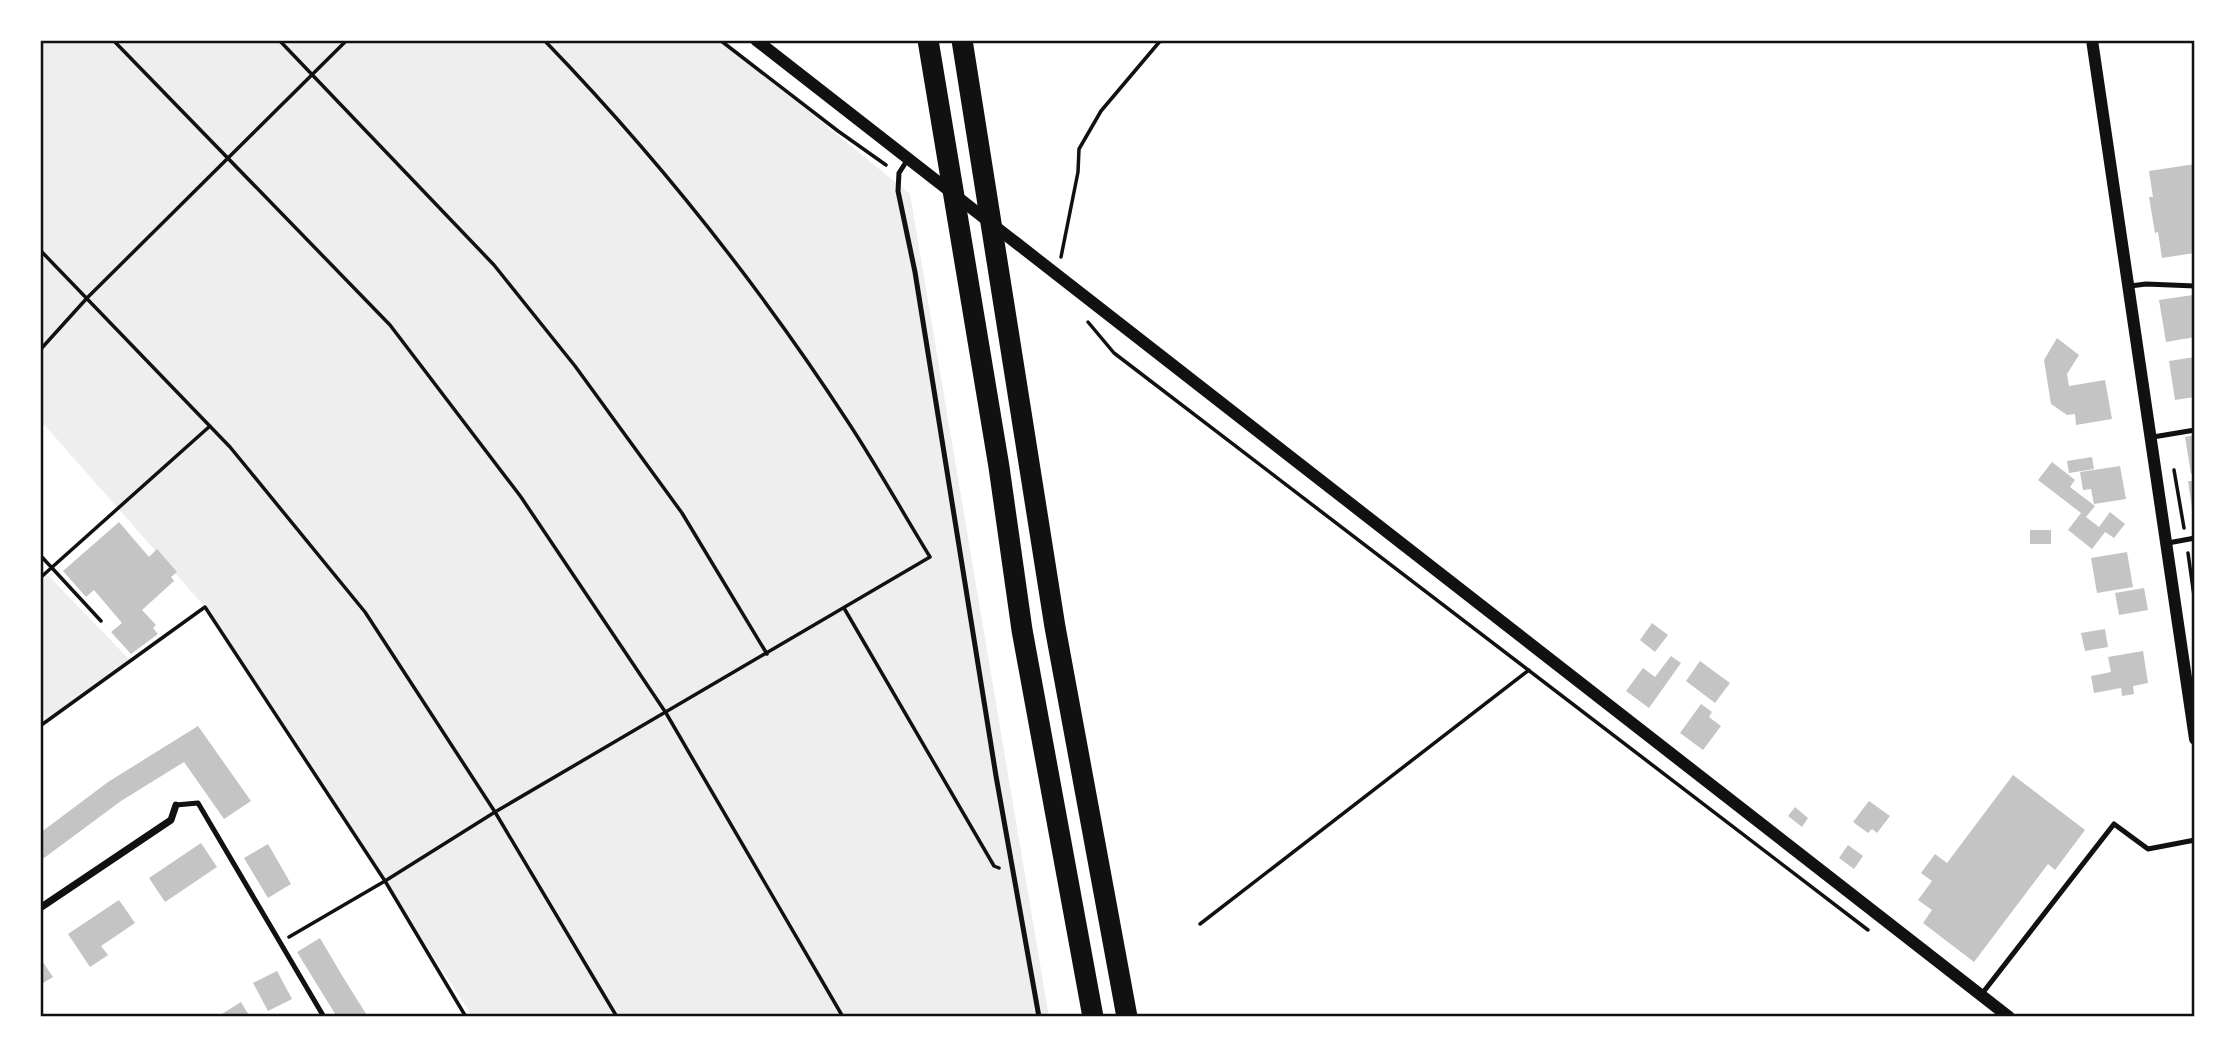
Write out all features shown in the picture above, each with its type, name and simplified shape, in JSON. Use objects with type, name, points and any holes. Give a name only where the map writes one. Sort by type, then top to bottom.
[{"type":"highway","points":[[928,40],[999,467],[1023,630],[1093,1017]]},
{"type":"highway","points":[[962,40],[1055,627],[1127,1017]]},
{"type":"street","points":[[756,40],[2010,1017]]},
{"type":"street","points":[[2092,40],[2126,286],[2195,739]]},
{"type":"street","points":[[40,908],[171,820],[176,805]]},
{"type":"lane","points":[[908,159],[899,173],[898,191],[915,272],[1039,1017]]},
{"type":"lane","points":[[2126,286],[2195,286]]},
{"type":"lane","points":[[2150,438],[2195,429]]},
{"type":"lane","points":[[2165,544],[2195,538]]},
{"type":"lane","points":[[176,805],[198,803],[322,1015],[313,1017]]},
{"type":"lane","points":[[1981,995],[2114,824],[2148,849],[2195,840]]},
{"type":"path","points":[[113,40],[390,324],[521,497],[666,713],[843,1017]]},
{"type":"path","points":[[279,40],[494,265],[575,366],[682,513],[767,654]]},
{"type":"path","points":[[40,350],[87,298],[347,40]]},
{"type":"path","points":[[281,942],[495,812],[930,557],[851,426],[724,248],[608,108],[544,40]]},
{"type":"path","points":[[720,40],[838,131],[899,173]]},
{"type":"path","points":[[1057,274],[1079,172],[1079,149],[1101,111],[1161,40]]},
{"type":"path","points":[[40,250],[230,447],[365,612],[495,812],[617,1017]]},
{"type":"path","points":[[1087,320],[1114,353],[1871,932]]},
{"type":"path","points":[[40,578],[210,426]]},
{"type":"path","points":[[40,555],[101,621]]},
{"type":"path","points":[[40,726],[205,607],[385,881],[466,1017]]},
{"type":"path","points":[[844,608],[994,866],[1014,873]]},
{"type":"path","points":[[1200,924],[1548,657]]},
{"type":"shaded area","points":[[40,40],[721,40],[910,194],[1049,1017],[473,1017],[205,607],[40,420]]},
{"type":"shaded area","points":[[40,567],[130,660],[40,726]]},
{"type":"building","points":[[2195,164],[2195,253],[2162,258],[2149,197],[2153,197],[2149,171]]},
{"type":"building","points":[[2193,295],[2195,337],[2166,342],[2159,300]]},
{"type":"building","points":[[2057,338],[2079,355],[2067,374],[2069,386],[2105,380],[2112,419],[2076,425],[2075,414],[2067,415],[2051,404],[2044,360]]},
{"type":"building","points":[[2195,357],[2195,397],[2175,400],[2169,361]]},
{"type":"building","points":[[2195,435],[2195,473],[2191,474],[2185,437]]},
{"type":"building","points":[[2092,457],[2094,469],[2069,473],[2067,461]]},
{"type":"building","points":[[2052,462],[2075,480],[2070,487],[2095,506],[2086,517],[2099,527],[2110,512],[2125,524],[2114,538],[2105,532],[2092,549],[2068,530],[2081,513],[2038,480]]},
{"type":"building","points":[[2120,466],[2126,499],[2094,504],[2091,489],[2083,490],[2080,472]]},
{"type":"building","points":[[2188,481],[2195,481],[2195,516],[2193,516]]},
{"type":"building","points":[[119,522],[149,557],[157,549],[177,572],[171,577],[174,581],[142,610],[156,625],[153,628],[158,634],[131,654],[111,632],[122,623],[94,590],[86,597],[63,571]]},
{"type":"building","points":[[2030,530],[2051,530],[2051,544],[2030,544]]},
{"type":"building","points":[[2127,552],[2133,587],[2097,593],[2091,558]]},
{"type":"building","points":[[2144,588],[2148,610],[2119,615],[2115,593]]},
{"type":"building","points":[[1652,623],[1668,635],[1655,652],[1640,640]]},
{"type":"building","points":[[2105,629],[2108,647],[2085,651],[2081,633]]},
{"type":"building","points":[[2143,651],[2148,683],[2133,686],[2134,694],[2122,696],[2121,688],[2094,693],[2091,676],[2111,672],[2108,657]]},
{"type":"building","points":[[1671,656],[1681,663],[1649,708],[1626,691],[1643,668],[1655,677]]},
{"type":"building","points":[[1700,661],[1730,683],[1715,703],[1686,681]]},
{"type":"building","points":[[1701,704],[1712,712],[1709,717],[1721,726],[1703,750],[1680,733]]},
{"type":"building","points":[[198,726],[251,801],[224,819],[184,762],[121,801],[40,861],[40,833],[108,782]]},
{"type":"building","points":[[2013,775],[2085,830],[2055,870],[2048,864],[1974,962],[1923,923],[1932,910],[1918,900],[1932,881],[1921,873],[1935,854],[1947,863]]},
{"type":"building","points":[[1869,801],[1890,816],[1877,833],[1872,829],[1868,833],[1853,822]]},
{"type":"building","points":[[1795,807],[1808,818],[1802,827],[1788,816]]},
{"type":"building","points":[[201,843],[217,867],[165,902],[149,878]]},
{"type":"building","points":[[268,844],[291,884],[268,898],[244,858]]},
{"type":"building","points":[[1848,845],[1863,856],[1854,869],[1839,858]]},
{"type":"building","points":[[119,900],[135,923],[101,946],[108,955],[90,967],[68,934]]},
{"type":"building","points":[[320,938],[368,1017],[337,1017],[297,952]]},
{"type":"building","points":[[40,958],[53,977],[40,985]]},
{"type":"building","points":[[277,971],[292,999],[268,1011],[253,983]]},
{"type":"building","points":[[241,1002],[250,1017],[217,1017]]}]
